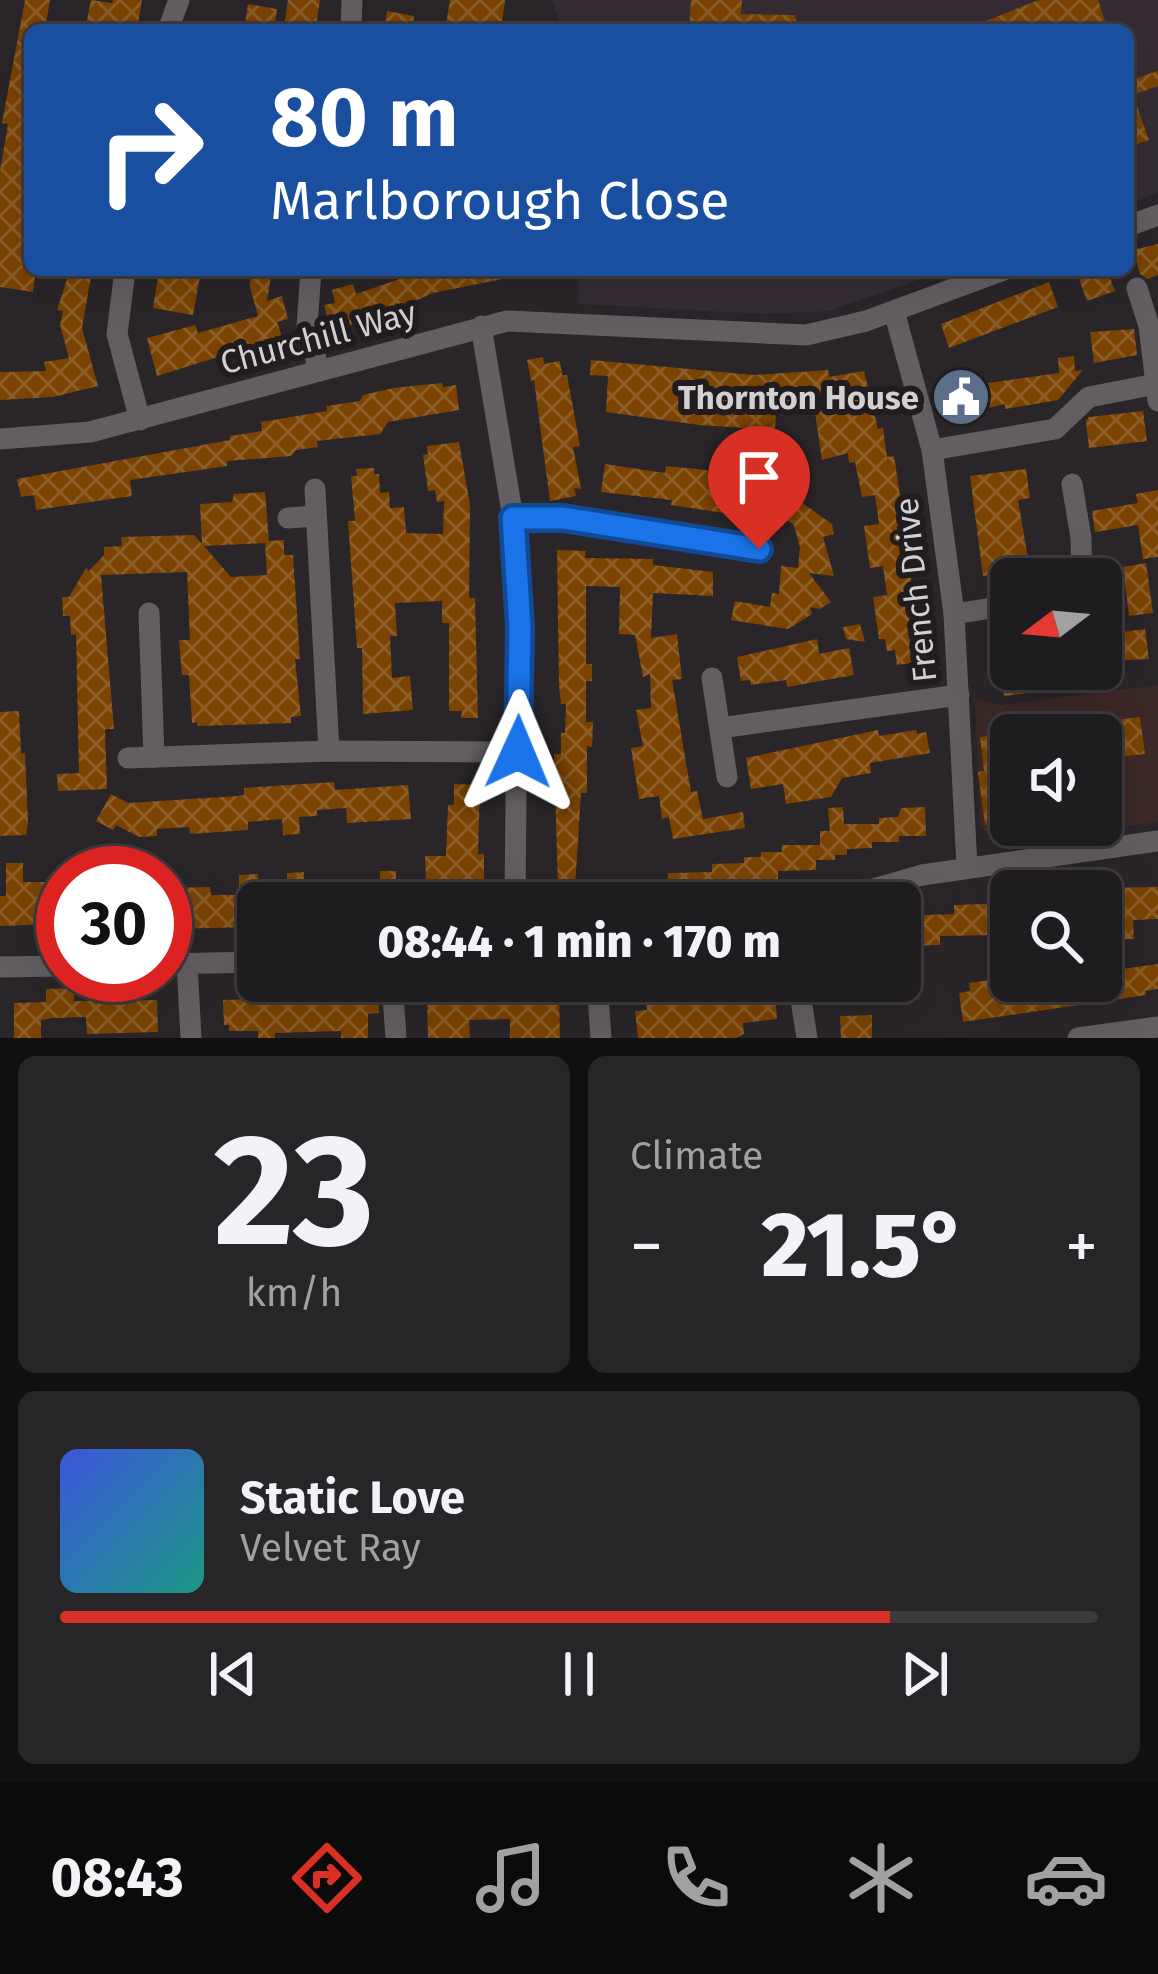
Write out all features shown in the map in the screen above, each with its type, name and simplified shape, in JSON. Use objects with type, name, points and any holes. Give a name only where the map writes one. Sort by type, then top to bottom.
[{"type":"street","points":[[123,276],[117,334],[140,420]]},
{"type":"street","points":[[310,276],[306,315],[319,370]]},
{"type":"street","name":"Churchill Way","points":[[0,440],[90,431],[140,420],[481,326],[536,322],[777,336],[835,331],[988,276]]},
{"type":"street","points":[[932,450],[1055,430],[1089,397],[1157,393],[1149,326],[1137,288]]},
{"type":"street","name":"French Drive","points":[[894,311],[932,450],[954,614],[967,867]]},
{"type":"street","points":[[481,326],[513,518],[520,627],[515,882]]},
{"type":"street","points":[[1072,484],[1081,558]]},
{"type":"street","points":[[315,489],[329,751]]},
{"type":"street","points":[[288,518],[316,516]]},
{"type":"street","points":[[513,518],[563,518],[759,549]]},
{"type":"street","points":[[954,614],[990,608]]},
{"type":"street","points":[[149,613],[154,757]]},
{"type":"street","points":[[712,678],[728,777]]},
{"type":"street","points":[[720,728],[959,694]]},
{"type":"street","points":[[128,758],[329,751],[518,752]]},
{"type":"street","points":[[893,882],[1158,841]]},
{"type":"street","points":[[192,964],[237,963]]},
{"type":"street","points":[[0,968],[36,967]]},
{"type":"street","points":[[184,1002],[191,1038]]},
{"type":"street","points":[[393,1002],[396,1038]]},
{"type":"street","points":[[598,1002],[601,1038]]},
{"type":"street","points":[[801,1002],[807,1038]]},
{"type":"street","points":[[1078,1038],[1158,1027]]},
{"type":"shaded area","points":[[552,0],[1158,0],[1158,193],[1134,202],[1134,24],[561,24]]},
{"type":"shaded area","points":[[579,276],[930,276],[829,311],[764,314],[579,304]]},
{"type":"shaded area","points":[[1158,685],[1158,822],[1122,827],[1122,714],[990,714],[990,835],[980,827],[975,699],[1001,705]]},
{"type":"building","points":[[25,0],[50,0],[46,24],[24,24],[24,276],[35,276],[33,292],[0,287],[0,171],[8,124],[2,123]]},
{"type":"building","points":[[91,0],[142,0],[138,24],[86,24]]},
{"type":"building","points":[[288,0],[320,0],[316,24],[285,21]]},
{"type":"building","points":[[450,0],[505,0],[502,24],[446,24]]},
{"type":"building","points":[[691,0],[742,0],[741,14],[795,15],[796,24],[689,24]]},
{"type":"building","points":[[1039,0],[1098,0],[1106,24],[1075,24],[978,24]]},
{"type":"building","points":[[248,4],[277,9],[275,24],[245,24]]},
{"type":"building","points":[[387,11],[414,16],[413,24],[385,24]]},
{"type":"building","points":[[1158,71],[1158,86],[1134,95],[1134,79]]},
{"type":"building","points":[[1134,98],[1149,140],[1134,145]]},
{"type":"building","points":[[1158,244],[1158,275],[1148,279],[1140,274],[1134,250]]},
{"type":"building","points":[[68,276],[91,276],[82,328],[98,386],[53,397],[0,400],[0,372],[46,371],[44,362],[69,358],[60,325],[63,311],[57,310]]},
{"type":"building","points":[[158,276],[200,276],[193,315],[153,308]]},
{"type":"building","points":[[251,276],[271,276],[267,301],[282,296],[288,319],[277,322],[282,337],[157,376],[147,338],[195,325],[198,333],[258,316]]},
{"type":"building","points":[[408,276],[513,277],[433,293],[415,301],[416,305],[331,331],[324,305],[335,303],[332,290],[353,284],[356,294]]},
{"type":"building","points":[[1078,276],[1109,276],[1115,291],[1087,301]]},
{"type":"building","points":[[1049,282],[1058,307],[949,348],[941,324]]},
{"type":"building","points":[[1134,329],[1137,355],[1094,363],[1090,332]]},
{"type":"building","points":[[1074,356],[1075,371],[1083,370],[1058,400],[1005,409],[1005,404],[947,418],[939,387],[948,385],[946,376],[970,370],[974,385],[1059,373],[1058,358]]},
{"type":"building","points":[[543,357],[544,364],[560,361],[562,375],[567,375],[580,446],[573,447],[581,489],[574,488],[576,496],[550,501],[534,380],[527,360]]},
{"type":"building","points":[[591,360],[754,375],[828,370],[829,377],[864,371],[878,429],[883,428],[887,457],[894,456],[918,662],[897,665],[895,650],[887,651],[885,639],[879,639],[873,597],[887,595],[883,566],[870,568],[864,526],[879,524],[875,495],[862,497],[855,462],[849,463],[848,453],[822,460],[814,406],[785,403],[784,410],[776,409],[775,430],[606,412],[608,376],[590,375]]},
{"type":"building","points":[[442,383],[443,387],[456,385],[459,410],[388,422],[380,434],[317,441],[318,447],[296,450],[291,456],[227,461],[227,466],[130,480],[132,496],[36,510],[34,495],[21,497],[17,479],[230,440],[230,436],[262,431],[261,422],[327,411],[326,406],[360,401],[363,395],[393,388]]},
{"type":"building","points":[[1143,411],[1147,441],[1089,448],[1089,417]]},
{"type":"building","points":[[459,442],[470,505],[469,598],[475,598],[478,718],[461,718],[462,711],[449,711],[449,623],[442,623],[442,601],[395,603],[397,636],[390,636],[392,678],[410,676],[413,710],[363,714],[362,648],[357,648],[348,521],[355,521],[351,476],[357,476],[356,469],[374,468],[380,493],[389,492],[390,508],[404,507],[406,533],[443,534],[444,501],[437,502],[435,490],[428,491],[423,455],[428,454],[427,446]]},
{"type":"building","points":[[605,464],[665,473],[666,466],[698,469],[791,483],[806,494],[801,502],[832,524],[834,534],[823,537],[834,576],[809,573],[831,602],[820,609],[810,607],[812,614],[788,629],[731,620],[735,601],[770,607],[772,593],[779,594],[781,566],[798,568],[800,547],[794,525],[776,513],[745,507],[743,516],[671,505],[672,500],[601,492]]},
{"type":"building","points":[[1026,469],[1030,498],[1018,500],[1028,558],[990,558],[990,575],[983,576],[970,476]]},
{"type":"building","points":[[1158,490],[1158,557],[1143,559],[1138,525],[1095,532],[1092,511],[1138,503],[1136,494]]},
{"type":"building","points":[[265,492],[269,541],[284,540],[284,555],[293,555],[301,716],[291,717],[291,723],[192,723],[189,675],[182,675],[179,640],[190,640],[187,572],[101,575],[114,729],[105,729],[107,789],[58,791],[57,774],[79,773],[76,634],[71,635],[70,616],[63,616],[62,597],[69,597],[86,568],[89,571],[104,555],[104,547],[122,546],[121,537],[194,535],[202,544],[200,504],[232,502],[234,494]],"holes":[[[265,543],[267,575],[231,577],[204,546]]]},
{"type":"building","points":[[557,550],[586,551],[585,558],[653,559],[653,565],[713,572],[713,596],[653,593],[651,638],[677,634],[682,679],[672,680],[691,792],[697,791],[703,819],[743,812],[745,828],[673,839],[669,817],[662,819],[659,796],[639,799],[631,748],[643,746],[636,710],[651,708],[650,674],[643,677],[635,635],[619,634],[620,587],[586,586],[586,664],[592,664],[592,681],[586,681],[586,722],[593,722],[592,747],[587,746],[587,793],[581,793],[575,882],[558,882],[554,754],[561,754],[566,704],[561,704]]},
{"type":"building","points":[[1146,563],[1153,613],[1129,616],[1123,567]]},
{"type":"building","points":[[860,624],[865,642],[846,639],[843,627]]},
{"type":"building","points":[[1145,629],[1149,659],[1122,660],[1122,632]]},
{"type":"building","points":[[817,639],[819,654],[849,648],[854,675],[787,687],[786,680],[751,685],[750,680],[741,681],[737,657]]},
{"type":"building","points":[[1003,690],[1028,690],[1028,693],[1004,696]]},
{"type":"building","points":[[19,711],[28,823],[26,835],[0,836],[0,712]]},
{"type":"building","points":[[1140,717],[1145,754],[1122,757],[1122,719]]},
{"type":"building","points":[[878,730],[879,736],[926,732],[930,753],[870,763],[871,773],[842,778],[831,797],[786,804],[783,784],[751,789],[746,758]]},
{"type":"building","points":[[990,736],[990,824],[985,825],[978,772],[984,771],[980,737]]},
{"type":"building","points":[[334,782],[335,790],[408,785],[411,819],[347,823],[346,808],[299,817],[300,834],[283,835],[282,819],[248,822],[248,830],[190,834],[189,827],[157,829],[157,836],[139,837],[96,821],[111,794],[128,803],[238,796],[244,795],[244,788]]},
{"type":"building","points":[[454,784],[480,785],[478,854],[484,854],[484,882],[426,882],[425,856],[446,856],[448,805],[454,805]]},
{"type":"building","points":[[843,807],[844,824],[879,824],[879,818],[898,817],[901,808],[925,807],[926,836],[899,836],[899,842],[872,842],[872,848],[847,849],[847,855],[835,855],[835,860],[816,860],[816,870],[778,871],[778,882],[667,882],[668,873],[712,872],[712,864],[744,863],[744,857],[761,857],[761,852],[782,852],[782,845],[820,845],[820,831],[830,831],[828,808]]},
{"type":"building","points":[[6,863],[23,863],[23,882],[36,882],[36,925],[0,926],[0,896],[6,896]]},
{"type":"building","points":[[380,871],[396,871],[396,882],[380,882]]},
{"type":"building","points":[[304,872],[304,882],[287,882],[287,873]]},
{"type":"building","points":[[258,874],[258,882],[239,882],[239,875]]},
{"type":"building","points":[[192,887],[210,887],[211,895],[237,895],[237,927],[192,928]]},
{"type":"building","points":[[1158,887],[1158,919],[1133,920],[1134,939],[1122,939],[1122,888]]},
{"type":"building","points":[[990,904],[990,935],[940,936],[940,945],[921,946],[921,915],[954,914],[954,905]]},
{"type":"building","points":[[1158,964],[1158,989],[1122,999],[1122,969]]},
{"type":"building","points":[[990,980],[990,1002],[1099,1002],[963,1022],[959,993],[970,991],[969,983]]},
{"type":"building","points":[[223,1000],[378,1002],[379,1013],[368,1014],[368,1038],[341,1038],[341,1031],[258,1038],[258,1031],[229,1031],[229,1025],[224,1025]]},
{"type":"building","points":[[157,1002],[158,1032],[87,1034],[86,1017],[53,1018],[41,1020],[41,1038],[14,1038],[14,1003]]},
{"type":"building","points":[[427,1002],[559,1002],[560,1038],[510,1038],[510,1019],[469,1020],[470,1038],[428,1038]]},
{"type":"building","points":[[646,1002],[766,1002],[776,1004],[777,1019],[743,1023],[744,1034],[736,1038],[638,1038],[635,1011],[647,1010]]},
{"type":"building","points":[[872,1015],[872,1038],[841,1038],[840,1016]]},
{"type":"place","name":"Thornton House","points":[[961,397]]},
{"type":"route","points":[[518,752],[520,627],[513,518],[563,518],[759,549]]}]
